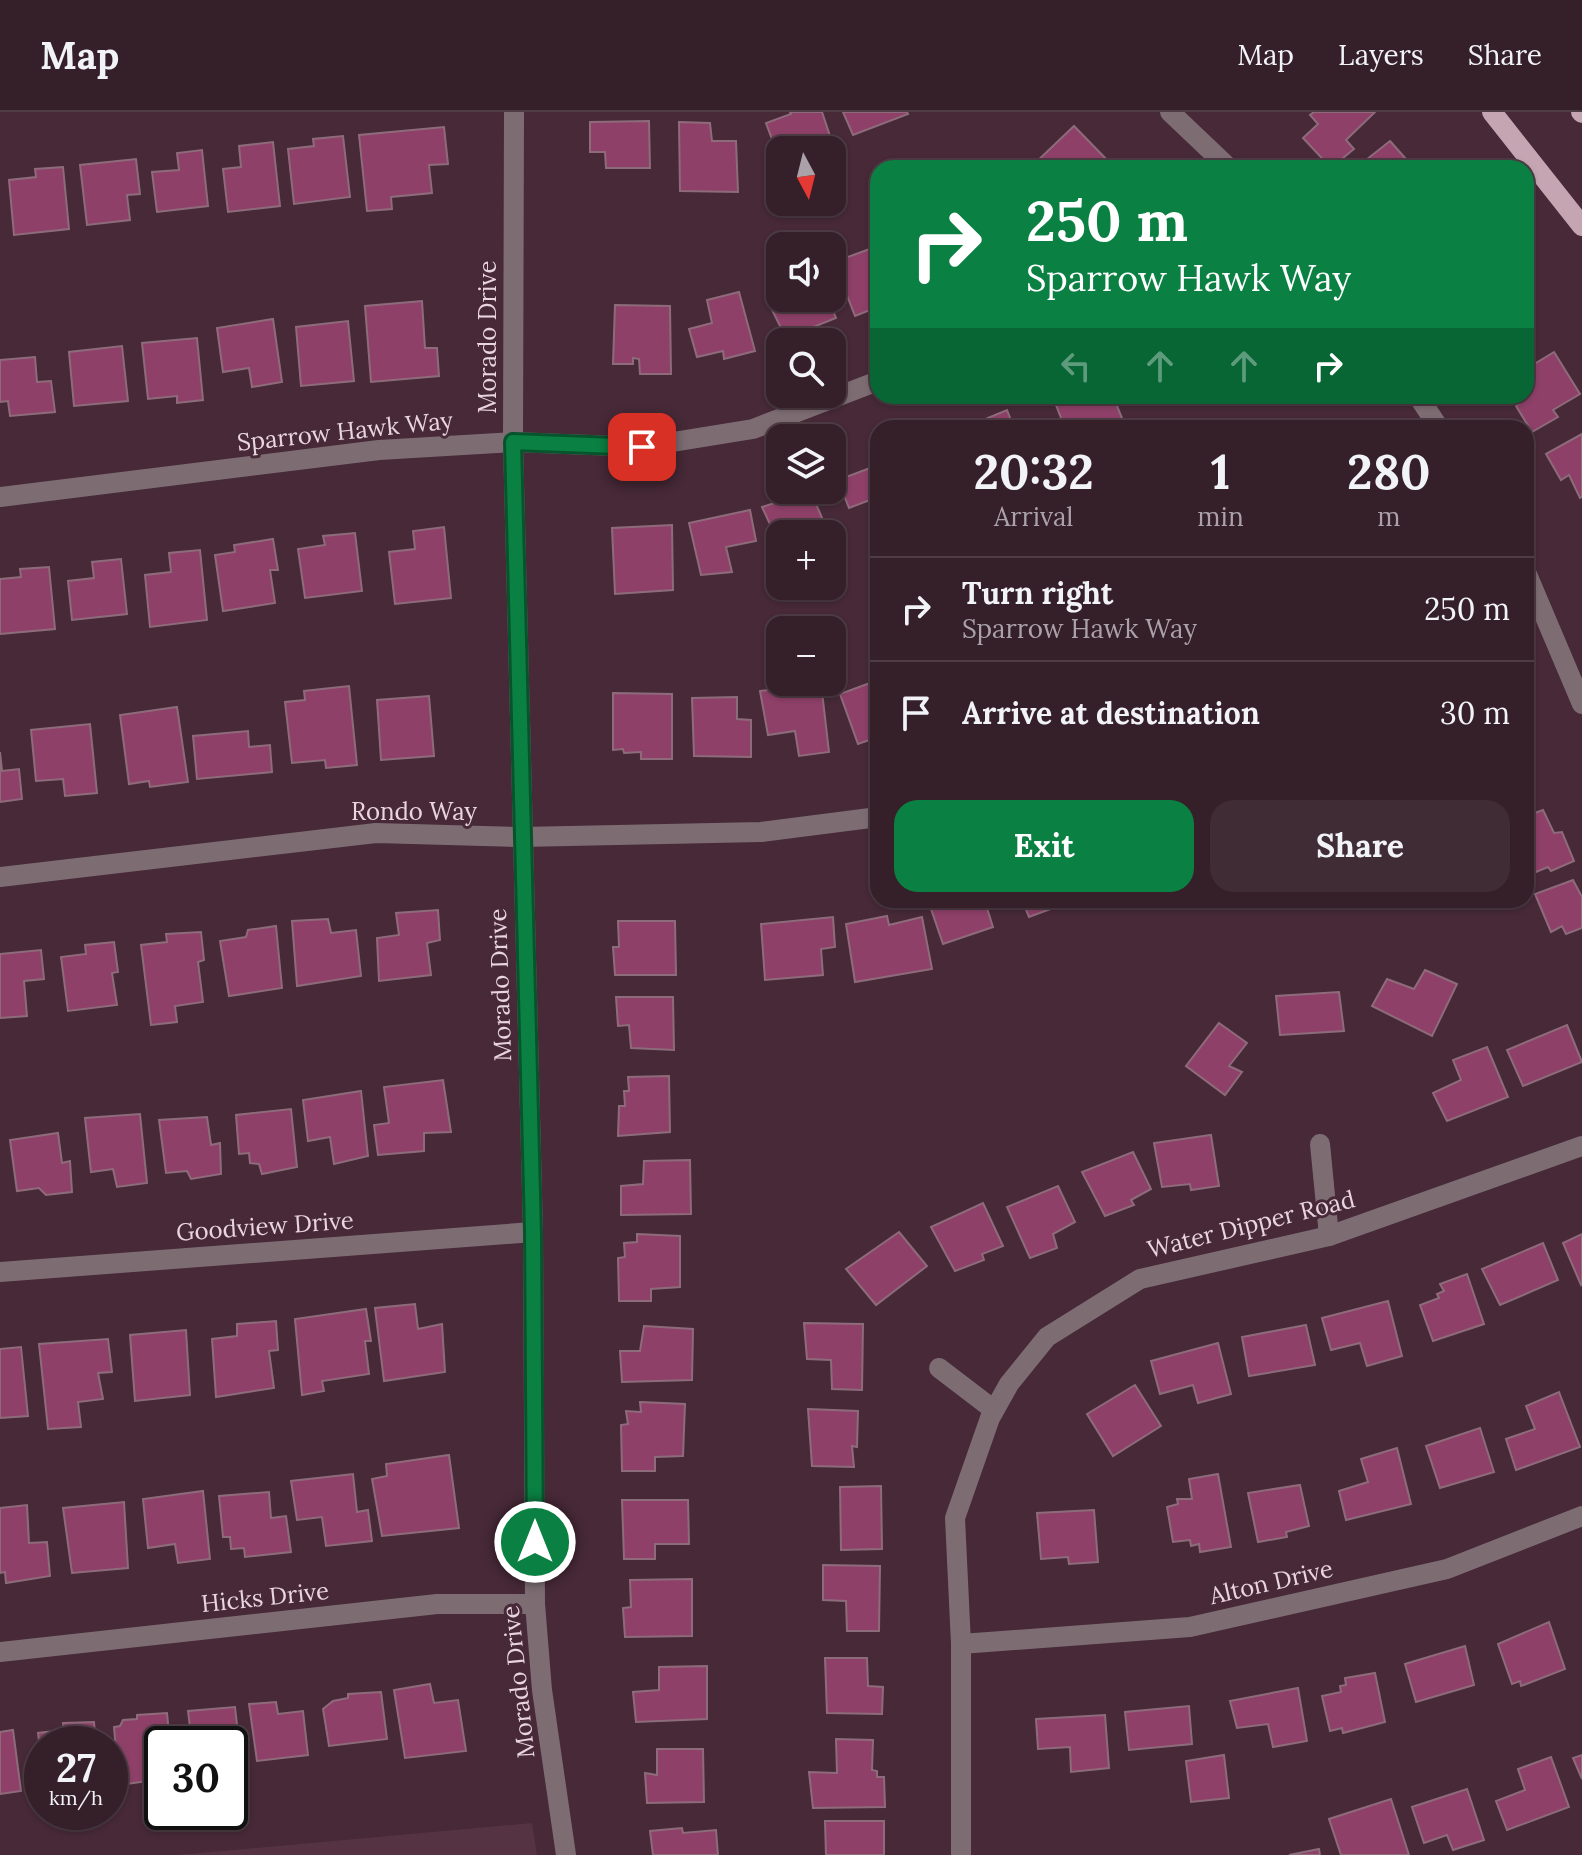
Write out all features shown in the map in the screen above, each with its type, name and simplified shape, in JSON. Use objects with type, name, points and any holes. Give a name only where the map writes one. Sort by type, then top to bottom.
[{"type":"main road","points":[[1492,112],[1530,160]]},
{"type":"main road","points":[[1534,165],[1582,226]]},
{"type":"street","name":"Morado Drive","points":[[514,112],[513,442],[533,1232],[535,1604],[542,1690],[566,1855]]},
{"type":"street","points":[[1170,112],[1221,160]]},
{"type":"street","name":"Sparrow Hawk Way","points":[[0,497],[379,450],[513,442],[642,447],[753,429],[870,384]]},
{"type":"street","points":[[1534,591],[1582,704]]},
{"type":"street","name":"Rondo Way","points":[[0,877],[376,833],[521,837],[761,832],[870,818]]},
{"type":"street","points":[[1320,1144],[1329,1236]]},
{"type":"street","name":"Water Dipper Road","points":[[961,1855],[961,1644],[955,1518],[994,1410],[1009,1384],[1047,1337],[1140,1279],[1329,1236],[1582,1146]]},
{"type":"street","name":"Goodview Drive","points":[[0,1272],[533,1232]]},
{"type":"street","points":[[939,1368],[994,1410]]},
{"type":"street","name":"Alton Drive","points":[[961,1644],[1190,1627],[1447,1569],[1582,1516]]},
{"type":"street","name":"Hicks Drive","points":[[0,1652],[437,1604],[535,1604]]},
{"type":"shaded area","points":[[532,1823],[537,1855],[175,1855],[190,1854]]},
{"type":"building","points":[[822,112],[830,136],[771,136],[766,123],[791,114]]},
{"type":"building","points":[[843,112],[907,112],[908,114],[853,135]]},
{"type":"building","points":[[1314,112],[1375,112],[1346,140],[1354,149],[1341,160],[1324,160],[1303,138],[1318,124],[1310,115]]},
{"type":"building","points":[[649,121],[650,168],[606,168],[605,152],[590,152],[590,122]]},
{"type":"building","points":[[679,122],[710,123],[712,141],[736,141],[738,192],[680,191]]},
{"type":"building","points":[[1074,126],[1107,160],[1038,160]]},
{"type":"building","points":[[444,127],[448,164],[429,165],[432,193],[391,197],[392,209],[367,211],[359,135]]},
{"type":"building","points":[[343,136],[350,197],[294,204],[288,149],[314,146],[313,139]]},
{"type":"building","points":[[1390,141],[1407,160],[1366,160]]},
{"type":"building","points":[[273,142],[280,206],[228,212],[223,169],[241,167],[239,146]]},
{"type":"building","points":[[202,150],[208,206],[157,212],[152,172],[179,170],[177,153]]},
{"type":"building","points":[[136,159],[140,194],[127,195],[130,220],[87,225],[80,165]]},
{"type":"building","points":[[63,167],[69,229],[14,235],[9,180],[36,177],[35,169]]},
{"type":"building","points":[[870,249],[870,310],[855,316],[846,293],[846,258]]},
{"type":"building","points":[[739,292],[755,351],[724,359],[723,351],[697,357],[689,329],[712,323],[707,300]]},
{"type":"building","points":[[422,301],[425,348],[437,348],[439,376],[371,382],[365,306]]},
{"type":"building","points":[[615,305],[670,306],[671,374],[640,374],[639,359],[633,358],[633,364],[613,364]]},
{"type":"building","points":[[773,312],[834,312],[836,318],[811,328],[781,328]]},
{"type":"building","points":[[273,319],[282,382],[252,387],[249,368],[223,372],[217,328]]},
{"type":"building","points":[[348,321],[354,381],[301,386],[296,327]]},
{"type":"building","points":[[197,338],[203,400],[177,403],[177,396],[148,399],[142,343]]},
{"type":"building","points":[[122,346],[128,401],[74,406],[69,352]]},
{"type":"building","points":[[1554,352],[1580,394],[1553,410],[1558,417],[1534,431],[1534,420],[1525,420],[1516,406],[1534,404],[1534,364]]},
{"type":"building","points":[[35,357],[37,382],[51,381],[55,412],[10,416],[8,401],[0,402],[0,360]]},
{"type":"building","points":[[1056,404],[1116,404],[1123,420],[1062,420]]},
{"type":"building","points":[[1007,410],[1011,420],[983,420]]},
{"type":"building","points":[[1582,434],[1580,498],[1569,475],[1561,480],[1546,454]]},
{"type":"building","points":[[870,468],[870,500],[849,508],[846,477]]},
{"type":"building","points":[[771,504],[816,504],[823,520],[768,520],[762,507]]},
{"type":"building","points":[[750,510],[756,541],[726,547],[732,572],[701,575],[689,523]]},
{"type":"building","points":[[672,525],[673,590],[615,594],[612,528]]},
{"type":"building","points":[[444,527],[451,598],[395,604],[389,552],[415,549],[413,531]]},
{"type":"building","points":[[355,533],[362,591],[305,598],[298,549],[325,545],[323,536]]},
{"type":"building","points":[[273,539],[278,570],[270,570],[275,603],[223,611],[215,555],[235,552],[234,545]]},
{"type":"building","points":[[200,550],[207,620],[150,627],[145,575],[171,572],[169,553]]},
{"type":"building","points":[[121,559],[127,614],[72,620],[68,581],[94,578],[92,562]]},
{"type":"building","points":[[49,567],[55,629],[0,634],[0,579],[21,577],[20,569]]},
{"type":"building","points":[[870,683],[870,740],[858,744],[841,696]]},
{"type":"building","points":[[349,686],[357,765],[326,768],[325,760],[292,763],[285,702],[305,700],[304,691]]},
{"type":"building","points":[[766,690],[766,696],[823,696],[829,752],[799,756],[795,731],[768,735],[760,691]]},
{"type":"building","points":[[613,693],[672,694],[672,759],[641,759],[641,752],[613,750]]},
{"type":"building","points":[[429,696],[434,756],[381,760],[377,700]]},
{"type":"building","points":[[737,697],[737,719],[751,720],[751,757],[694,756],[692,698]]},
{"type":"building","points":[[177,707],[188,782],[150,787],[149,781],[129,784],[120,715]]},
{"type":"building","points":[[90,724],[97,793],[65,796],[63,779],[36,781],[31,730]]},
{"type":"building","points":[[248,731],[249,747],[270,745],[272,772],[197,779],[193,736]]},
{"type":"building","points":[[0,752],[2,771],[19,769],[22,799],[0,802]]},
{"type":"building","points":[[1543,810],[1554,833],[1562,832],[1574,861],[1551,871],[1548,867],[1534,873],[1534,813]]},
{"type":"building","points":[[1573,880],[1582,897],[1582,928],[1566,934],[1562,926],[1551,932],[1535,894]]},
{"type":"building","points":[[987,908],[993,927],[943,944],[931,909]]},
{"type":"building","points":[[1025,908],[1053,908],[1029,917]]},
{"type":"building","points":[[438,910],[440,940],[427,943],[431,975],[379,981],[377,938],[399,935],[396,913]]},
{"type":"building","points":[[887,916],[889,925],[922,917],[932,969],[855,982],[846,924]]},
{"type":"building","points":[[833,917],[835,947],[821,949],[823,975],[765,980],[761,924]]},
{"type":"building","points":[[328,919],[331,933],[356,930],[361,976],[297,986],[292,921]]},
{"type":"building","points":[[618,921],[675,921],[676,975],[615,975],[613,947],[619,947]]},
{"type":"building","points":[[276,926],[282,988],[229,996],[220,941],[246,937],[248,930]]},
{"type":"building","points":[[201,932],[204,960],[198,962],[203,1002],[175,1006],[177,1022],[151,1025],[141,945],[167,942],[166,934]]},
{"type":"building","points":[[114,942],[118,972],[112,973],[117,1005],[68,1011],[61,957],[86,954],[85,945]]},
{"type":"building","points":[[41,950],[44,979],[24,981],[27,1016],[0,1018],[0,954]]},
{"type":"building","points":[[1425,970],[1457,984],[1432,1036],[1372,1006],[1387,979],[1414,989]]},
{"type":"building","points":[[1339,992],[1344,1031],[1280,1035],[1276,996]]},
{"type":"building","points":[[616,997],[673,997],[674,1050],[631,1048],[629,1025],[618,1026]]},
{"type":"building","points":[[1219,1023],[1247,1043],[1229,1066],[1242,1072],[1225,1095],[1186,1066]]},
{"type":"building","points":[[1567,1025],[1582,1062],[1523,1086],[1507,1050]]},
{"type":"building","points":[[1487,1047],[1508,1097],[1447,1121],[1433,1093],[1461,1080],[1453,1060]]},
{"type":"building","points":[[669,1076],[670,1132],[618,1136],[619,1106],[625,1106],[624,1091],[629,1091],[628,1077]]},
{"type":"building","points":[[443,1080],[451,1132],[424,1133],[424,1151],[378,1155],[374,1125],[389,1123],[384,1087]]},
{"type":"building","points":[[361,1091],[368,1156],[334,1164],[330,1137],[308,1141],[303,1100]]},
{"type":"building","points":[[291,1109],[297,1167],[262,1174],[259,1164],[250,1163],[249,1153],[239,1154],[236,1115]]},
{"type":"building","points":[[140,1114],[147,1183],[117,1187],[113,1169],[91,1172],[85,1118]]},
{"type":"building","points":[[207,1117],[211,1145],[220,1143],[221,1174],[191,1179],[187,1171],[166,1173],[159,1120]]},
{"type":"building","points":[[58,1133],[62,1163],[70,1161],[72,1192],[46,1195],[39,1188],[17,1191],[10,1140]]},
{"type":"building","points":[[1211,1135],[1219,1186],[1191,1190],[1190,1184],[1162,1187],[1154,1143]]},
{"type":"building","points":[[1133,1152],[1151,1189],[1131,1200],[1134,1205],[1105,1216],[1082,1172]]},
{"type":"building","points":[[690,1160],[691,1214],[621,1215],[621,1186],[643,1184],[644,1161]]},
{"type":"building","points":[[1058,1186],[1075,1222],[1053,1234],[1057,1248],[1030,1258],[1007,1207]]},
{"type":"building","points":[[983,1203],[1003,1246],[982,1254],[984,1260],[955,1271],[931,1227]]},
{"type":"building","points":[[899,1232],[927,1266],[876,1305],[846,1269]]},
{"type":"building","points":[[637,1234],[680,1236],[680,1287],[651,1289],[651,1301],[619,1301],[618,1258],[625,1257],[624,1243],[637,1242]]},
{"type":"building","points":[[1582,1234],[1582,1284],[1581,1285],[1563,1243]]},
{"type":"building","points":[[1543,1243],[1558,1280],[1500,1305],[1482,1269]]},
{"type":"building","points":[[1467,1274],[1484,1324],[1433,1341],[1420,1305],[1439,1298],[1437,1294],[1444,1291],[1440,1284]]},
{"type":"building","points":[[1388,1301],[1402,1356],[1367,1366],[1360,1343],[1331,1350],[1322,1318]]},
{"type":"building","points":[[415,1304],[418,1329],[442,1324],[445,1372],[384,1381],[375,1308]]},
{"type":"building","points":[[366,1309],[371,1341],[365,1341],[369,1374],[322,1381],[324,1391],[302,1395],[295,1319]]},
{"type":"building","points":[[276,1321],[278,1350],[269,1351],[274,1388],[216,1397],[212,1339],[237,1336],[237,1324]]},
{"type":"building","points":[[804,1323],[863,1324],[862,1390],[832,1389],[831,1360],[807,1359]]},
{"type":"building","points":[[1306,1325],[1315,1365],[1249,1376],[1242,1337]]},
{"type":"building","points":[[644,1326],[693,1329],[692,1380],[622,1382],[620,1351],[640,1351]]},
{"type":"building","points":[[186,1330],[190,1395],[135,1401],[130,1335]]},
{"type":"building","points":[[108,1339],[112,1372],[98,1373],[103,1399],[78,1402],[81,1427],[48,1429],[39,1344]]},
{"type":"building","points":[[1218,1343],[1231,1394],[1198,1403],[1193,1385],[1160,1394],[1151,1361]]},
{"type":"building","points":[[21,1347],[28,1416],[0,1418],[0,1349]]},
{"type":"building","points":[[1135,1385],[1161,1426],[1113,1456],[1087,1414]]},
{"type":"building","points":[[1559,1392],[1580,1447],[1516,1470],[1506,1439],[1535,1429],[1526,1406]]},
{"type":"building","points":[[640,1402],[685,1404],[683,1456],[655,1457],[655,1471],[622,1471],[621,1425],[628,1424],[626,1411],[641,1412]]},
{"type":"building","points":[[808,1409],[858,1411],[857,1447],[852,1446],[854,1467],[812,1466]]},
{"type":"building","points":[[1480,1428],[1494,1472],[1440,1488],[1426,1446]]},
{"type":"building","points":[[1397,1448],[1411,1504],[1346,1520],[1339,1491],[1368,1482],[1361,1459]]},
{"type":"building","points":[[449,1455],[459,1528],[382,1536],[372,1479],[387,1476],[386,1464]]},
{"type":"building","points":[[353,1474],[357,1512],[368,1510],[372,1541],[326,1546],[322,1517],[297,1520],[291,1481]]},
{"type":"building","points":[[1218,1474],[1231,1547],[1200,1552],[1199,1544],[1191,1546],[1190,1540],[1173,1542],[1167,1507],[1178,1504],[1177,1499],[1192,1499],[1189,1479]]},
{"type":"building","points":[[1300,1485],[1309,1526],[1286,1532],[1287,1537],[1258,1542],[1248,1493]]},
{"type":"building","points":[[881,1486],[882,1549],[841,1550],[840,1487]]},
{"type":"building","points":[[203,1491],[210,1559],[178,1563],[175,1544],[148,1548],[143,1499]]},
{"type":"building","points":[[269,1492],[271,1518],[286,1516],[291,1552],[245,1557],[244,1548],[231,1549],[230,1537],[223,1537],[219,1496]]},
{"type":"building","points":[[622,1500],[688,1500],[689,1544],[655,1544],[655,1559],[624,1559]]},
{"type":"building","points":[[124,1502],[128,1568],[72,1573],[63,1508]]},
{"type":"building","points":[[27,1505],[29,1543],[47,1542],[50,1576],[6,1583],[5,1572],[0,1573],[0,1508]]},
{"type":"building","points":[[1094,1510],[1098,1562],[1069,1564],[1068,1557],[1041,1559],[1037,1513]]},
{"type":"building","points":[[823,1565],[880,1566],[879,1631],[847,1631],[846,1601],[823,1600]]},
{"type":"building","points":[[692,1579],[692,1636],[625,1637],[623,1608],[631,1607],[630,1580]]},
{"type":"building","points":[[1549,1622],[1565,1669],[1521,1686],[1520,1681],[1512,1684],[1498,1644]]},
{"type":"building","points":[[1465,1646],[1474,1685],[1416,1702],[1405,1664]]},
{"type":"building","points":[[825,1658],[867,1658],[868,1686],[883,1687],[882,1714],[827,1713]]},
{"type":"building","points":[[707,1666],[707,1719],[636,1722],[633,1692],[659,1690],[659,1667]]},
{"type":"building","points":[[1375,1673],[1385,1722],[1343,1733],[1342,1728],[1330,1731],[1322,1696],[1341,1692],[1340,1686],[1346,1685],[1345,1678]]},
{"type":"building","points":[[430,1684],[434,1703],[458,1700],[466,1751],[405,1758],[394,1690]]},
{"type":"building","points":[[1298,1688],[1307,1741],[1273,1747],[1268,1724],[1237,1728],[1230,1701]]},
{"type":"building","points":[[381,1692],[387,1739],[329,1746],[323,1709],[333,1701],[348,1698],[348,1694]]},
{"type":"building","points":[[276,1702],[278,1714],[303,1711],[308,1755],[257,1761],[249,1704]]},
{"type":"building","points":[[1189,1706],[1192,1744],[1129,1750],[1125,1712]]},
{"type":"building","points":[[235,1707],[237,1726],[190,1726],[188,1711]]},
{"type":"building","points":[[167,1713],[168,1726],[144,1726],[144,1782],[128,1784],[128,1726],[120,1726],[123,1720],[137,1719],[137,1715]]},
{"type":"building","points":[[1105,1715],[1109,1768],[1071,1772],[1070,1747],[1038,1749],[1036,1719]]},
{"type":"building","points":[[94,1722],[94,1726],[63,1726],[63,1723]]},
{"type":"building","points":[[13,1730],[21,1791],[0,1794],[0,1732]]},
{"type":"building","points":[[836,1739],[873,1740],[872,1770],[877,1771],[877,1777],[884,1777],[885,1807],[813,1808],[809,1772],[837,1773]]},
{"type":"building","points":[[657,1749],[703,1749],[704,1802],[647,1803],[645,1773],[657,1775]]},
{"type":"building","points":[[1224,1755],[1229,1798],[1191,1802],[1186,1761]]},
{"type":"building","points":[[1582,1755],[1582,1779],[1573,1758]]},
{"type":"building","points":[[1551,1757],[1569,1807],[1507,1830],[1496,1801],[1525,1790],[1518,1769]]},
{"type":"building","points":[[1467,1789],[1484,1840],[1453,1850],[1447,1835],[1424,1843],[1412,1807]]},
{"type":"building","points":[[1391,1799],[1409,1855],[1341,1855],[1329,1819]]},
{"type":"building","points":[[825,1821],[884,1821],[884,1855],[826,1855]]},
{"type":"building","points":[[682,1828],[683,1833],[716,1830],[718,1855],[653,1855],[650,1831]]},
{"type":"building","points":[[1319,1849],[1320,1855],[1289,1855]]},
{"type":"route","points":[[535,1542],[533,1232],[513,442],[642,447]]}]
